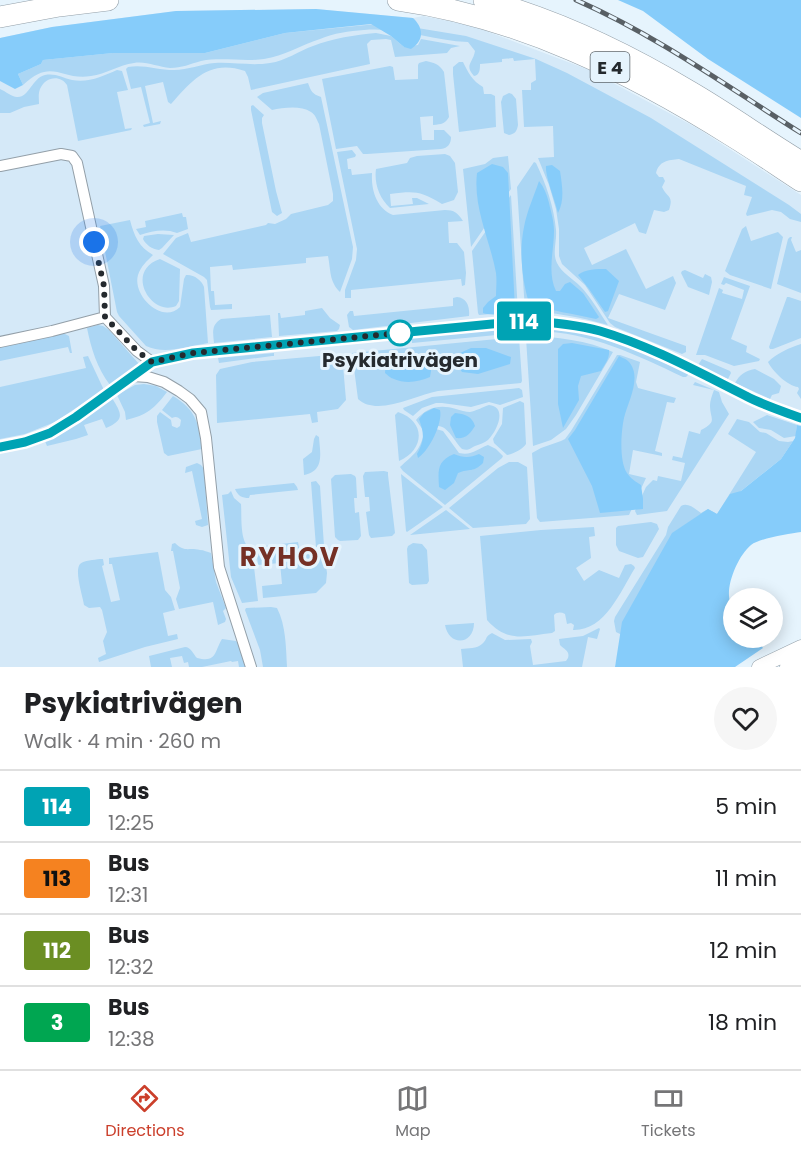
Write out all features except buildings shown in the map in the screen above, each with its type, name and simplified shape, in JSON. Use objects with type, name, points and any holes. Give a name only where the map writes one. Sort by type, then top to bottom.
[{"type":"highway","points":[[0,17],[108,0]]},
{"type":"highway","name":"E 4","points":[[398,0],[429,5],[498,23],[579,53],[680,105],[801,181]]},
{"type":"highway","name":"E 4","points":[[484,0],[552,22],[620,52],[690,91],[801,162]]},
{"type":"street","points":[[0,166],[61,154],[72,156],[77,163],[104,286],[105,317],[137,351],[152,362]]},
{"type":"street","points":[[0,342],[105,317]]},
{"type":"street","points":[[0,447],[25,442],[50,433],[152,362],[193,353],[523,321],[555,322],[598,330],[643,346],[754,400],[801,418]]},
{"type":"street","points":[[133,376],[164,382],[179,390],[201,412],[206,438],[219,567],[251,667]]},
{"type":"street","points":[[759,667],[801,647]]},
{"type":"street","points":[[788,667],[801,661]]},
{"type":"shaded area","points":[[618,0],[801,0],[801,118],[708,59],[643,11]]},
{"type":"shaded area","points":[[316,9],[413,18],[423,16],[473,26],[589,70],[697,128],[801,195],[801,426],[797,425],[795,438],[781,459],[730,494],[717,515],[619,647],[615,667],[0,667],[0,38],[52,27],[176,11]]},
{"type":"shaded area","points":[[316,9],[413,18],[421,30],[420,38],[411,49],[404,47],[371,24],[285,33],[205,53],[113,53],[43,60],[41,64],[18,74],[23,85],[15,89],[0,81],[0,38],[52,27],[176,11]]},
{"type":"shaded area","points":[[387,23],[466,36],[536,59],[567,73],[651,118],[789,205],[801,214],[801,222],[772,210],[747,216],[752,197],[744,195],[746,186],[675,159],[665,162],[657,169],[656,173],[665,181],[662,187],[670,199],[670,205],[669,210],[664,212],[654,210],[646,234],[639,232],[635,223],[584,248],[592,265],[626,249],[646,289],[673,276],[676,283],[665,310],[619,294],[608,318],[686,346],[686,352],[682,354],[615,327],[610,323],[585,285],[562,264],[559,256],[556,209],[538,158],[554,157],[553,126],[524,127],[522,90],[531,90],[531,83],[536,80],[535,59],[514,61],[513,58],[502,59],[502,62],[480,64],[479,73],[474,76],[469,66],[475,51],[468,42],[391,30],[364,30],[331,35],[264,59],[209,60],[170,68],[134,63],[97,75],[81,77],[49,71],[42,72],[23,85],[18,74],[41,64],[43,60],[113,53],[205,53],[285,33]]},
{"type":"shaded area","points":[[376,33],[391,36],[404,47],[418,45],[421,39],[460,46],[451,48],[447,53],[395,57],[391,40],[371,40],[367,44],[370,64],[251,90],[245,71],[233,68],[212,70],[195,79],[171,104],[168,102],[163,82],[145,86],[153,123],[161,121],[160,124],[144,127],[143,125],[150,123],[141,87],[131,89],[126,69],[139,66],[174,70],[215,63],[270,63],[328,41]]},
{"type":"shaded area","points":[[426,61],[436,64],[444,72],[449,117],[443,123],[433,125],[433,116],[420,117],[422,140],[434,140],[434,130],[444,130],[451,137],[447,147],[367,154],[363,154],[357,146],[336,149],[322,79],[390,66],[393,67],[395,80],[418,79],[418,65]]},
{"type":"shaded area","points":[[463,62],[473,79],[483,87],[484,94],[495,96],[496,127],[459,132],[453,67]]},
{"type":"shaded area","points":[[117,70],[122,71],[128,90],[117,92],[125,129],[132,128],[131,130],[78,141],[67,85],[57,78],[42,85],[39,104],[10,113],[0,113],[0,89],[17,97],[25,94],[37,80],[45,75],[84,81]]},
{"type":"shaded area","points":[[308,83],[312,92],[321,97],[353,247],[352,259],[340,292],[332,280],[328,256],[306,258],[306,263],[233,270],[232,265],[210,267],[211,291],[214,291],[215,305],[232,304],[232,309],[211,310],[207,280],[163,254],[176,238],[188,233],[191,242],[268,223],[275,224],[291,214],[328,205],[333,201],[319,124],[315,116],[307,110],[297,108],[272,110],[257,97],[263,93]]},
{"type":"shaded area","points":[[509,93],[516,99],[518,125],[515,132],[509,135],[504,133],[501,102],[503,96]]},
{"type":"shaded area","points":[[253,105],[264,115],[262,123],[282,213],[277,216],[272,212],[251,110]]},
{"type":"shaded area","points":[[352,150],[356,155],[347,159],[348,169],[351,169],[352,175],[372,173],[372,185],[376,197],[387,212],[393,215],[448,210],[459,216],[463,221],[448,222],[449,243],[457,243],[464,252],[465,285],[462,286],[461,279],[351,290],[351,298],[345,298],[345,290],[356,260],[357,249],[337,152]]},
{"type":"shaded area","points":[[445,154],[450,156],[455,163],[458,192],[454,200],[442,204],[422,194],[406,192],[390,194],[391,206],[413,204],[412,198],[429,204],[390,208],[386,204],[378,190],[376,169],[407,163],[410,158],[417,156]]},
{"type":"shaded area","points":[[508,156],[511,189],[471,247],[463,169],[485,164],[493,158]]},
{"type":"shaded area","points":[[534,162],[543,179],[553,213],[557,263],[584,290],[608,325],[566,315],[525,311],[517,187]]},
{"type":"shaded area","points":[[492,164],[503,167],[508,173],[515,309],[487,314],[483,313],[483,308],[496,296],[496,276],[477,199],[476,186],[477,173]]},
{"type":"shaded area","points":[[552,165],[560,171],[562,182],[562,198],[558,213],[546,170],[546,166]]},
{"type":"shaded area","points":[[539,181],[544,188],[554,224],[551,269],[553,284],[556,291],[560,291],[565,284],[570,282],[583,293],[599,317],[596,319],[529,303],[523,275],[522,236]]},
{"type":"shaded area","points":[[511,195],[518,312],[479,315],[472,251]]},
{"type":"shaded area","points":[[182,213],[183,217],[186,217],[188,229],[177,233],[158,231],[140,235],[136,229],[146,227],[145,221]]},
{"type":"shaded area","points":[[130,220],[138,240],[153,255],[142,266],[138,275],[137,283],[144,299],[157,310],[173,312],[180,307],[186,275],[197,278],[204,287],[208,343],[177,349],[153,349],[146,346],[119,316],[100,226]]},
{"type":"shaded area","points":[[746,226],[751,241],[778,232],[783,237],[771,289],[730,275],[725,271],[742,229]]},
{"type":"shaded area","points":[[174,235],[159,250],[154,249],[143,239],[144,236]]},
{"type":"shaded area","points":[[790,237],[792,237],[796,252],[801,250],[801,293],[777,284]]},
{"type":"shaded area","points":[[160,259],[180,269],[179,301],[176,306],[167,308],[158,305],[145,291],[144,273],[149,265]]},
{"type":"shaded area","points":[[606,269],[619,281],[608,311],[605,312],[578,275],[588,270]]},
{"type":"shaded area","points":[[685,270],[703,278],[705,274],[711,277],[709,295],[688,287],[681,273]]},
{"type":"shaded area","points":[[724,277],[750,286],[731,339],[747,346],[746,352],[760,359],[759,361],[734,366],[705,355],[696,355],[719,288],[723,290],[722,293],[742,299],[744,290],[726,283],[721,284]]},
{"type":"shaded area","points":[[787,297],[801,301],[801,338],[770,349],[769,347]]},
{"type":"shaded area","points":[[453,298],[463,299],[467,304],[469,316],[353,330],[349,327],[347,315],[350,311],[353,311],[354,316],[453,306]]},
{"type":"shaded area","points":[[322,308],[340,325],[337,331],[279,336],[278,313],[281,318],[305,315],[305,311]]},
{"type":"shaded area","points":[[270,315],[272,337],[214,343],[214,327],[221,319]]},
{"type":"shaded area","points":[[98,325],[109,330],[139,364],[110,385],[95,358],[87,328]]},
{"type":"shaded area","points":[[528,327],[569,330],[621,344],[688,373],[688,375],[683,377],[627,352],[587,338],[547,332],[526,332]]},
{"type":"shaded area","points":[[515,329],[519,333],[412,343],[412,338]]},
{"type":"shaded area","points":[[63,333],[69,336],[72,353],[68,347],[0,361],[0,346]]},
{"type":"shaded area","points":[[528,336],[571,340],[613,352],[566,429],[551,440],[533,446],[526,338]]},
{"type":"shaded area","points":[[519,337],[521,383],[438,391],[386,405],[375,406],[358,399],[352,353]]},
{"type":"shaded area","points":[[572,343],[609,350],[609,353],[601,371],[581,376],[578,386],[579,400],[563,428],[558,404],[558,349],[563,344]]},
{"type":"shaded area","points":[[801,344],[801,399],[797,393],[798,387],[781,378],[768,362],[783,351]]},
{"type":"shaded area","points":[[471,348],[486,348],[511,357],[510,364],[478,374],[462,372],[456,363],[460,353]]},
{"type":"shaded area","points":[[274,353],[274,356],[219,363],[218,358]]},
{"type":"shaded area","points":[[342,354],[346,400],[338,409],[317,412],[318,422],[312,423],[310,414],[217,423],[216,375],[220,369],[252,362]]},
{"type":"shaded area","points":[[617,355],[640,362],[636,382],[638,388],[676,398],[674,403],[667,402],[655,451],[662,453],[662,456],[633,450],[629,474],[646,478],[629,515],[540,522],[537,518],[532,453],[565,439]]},
{"type":"shaded area","points":[[88,356],[103,390],[55,422],[25,434],[0,439],[0,387],[86,368],[83,357]]},
{"type":"shaded area","points":[[619,356],[628,361],[634,374],[633,389],[623,424],[621,446],[624,468],[633,480],[641,485],[643,509],[600,513],[592,486],[568,439]]},
{"type":"shaded area","points":[[398,357],[431,365],[430,377],[407,382],[391,378],[385,373],[386,360]]},
{"type":"shaded area","points":[[702,359],[730,371],[728,379],[698,365]]},
{"type":"shaded area","points":[[755,369],[774,379],[781,386],[779,393],[772,395],[770,399],[735,383],[743,373]]},
{"type":"shaded area","points":[[695,382],[719,392],[729,414],[667,511],[637,515],[635,511],[646,487],[653,480],[657,481],[658,476],[681,481],[685,463],[672,460],[673,456],[682,458],[689,431],[700,434],[701,430],[712,420],[710,403],[714,390],[693,385]]},
{"type":"shaded area","points":[[135,385],[156,386],[167,392],[150,410],[126,420],[117,395]]},
{"type":"shaded area","points":[[519,388],[522,390],[523,397],[500,405],[489,402],[471,407],[436,403],[422,408],[413,416],[403,408],[432,397]]},
{"type":"shaded area","points":[[173,396],[187,407],[195,418],[202,449],[168,456],[164,453],[157,416],[160,412],[171,420],[172,426],[177,428],[180,426],[180,419],[172,418],[162,410]]},
{"type":"shaded area","points":[[112,398],[120,412],[116,422],[106,428],[102,419],[84,425],[88,435],[47,446],[45,441],[73,426]]},
{"type":"shaded area","points":[[520,401],[524,403],[526,444],[518,451],[507,455],[494,443],[493,439],[502,424],[503,408]]},
{"type":"shaded area","points":[[489,405],[498,410],[499,420],[495,431],[486,441],[467,450],[462,449],[442,427],[434,426],[423,430],[416,420],[434,408],[445,407],[470,412]]},
{"type":"shaded area","points":[[434,408],[440,410],[437,429],[427,449],[418,458],[417,454],[423,437],[419,419],[424,413]]},
{"type":"shaded area","points":[[398,412],[414,422],[419,436],[414,450],[399,461],[395,415]]},
{"type":"shaded area","points":[[455,413],[468,416],[474,423],[475,426],[465,437],[456,438],[450,425],[451,417]]},
{"type":"shaded area","points":[[767,415],[797,425],[796,436],[784,438],[771,430],[759,428],[753,422]]},
{"type":"shaded area","points":[[737,419],[749,422],[760,432],[779,441],[793,441],[781,459],[741,491],[622,635],[616,632],[615,617],[666,535],[668,527],[681,506],[689,505],[701,513],[708,509],[717,514],[756,452],[728,434]]},
{"type":"shaded area","points":[[797,425],[801,426],[801,532],[768,538],[751,545],[739,561],[732,575],[729,588],[723,588],[723,648],[763,648],[735,667],[615,667],[622,622],[672,533],[708,509],[717,514],[730,494],[741,491],[781,459],[795,438]]},
{"type":"shaded area","points":[[436,429],[443,431],[459,453],[471,453],[488,445],[503,456],[445,505],[400,467],[418,449],[424,434]]},
{"type":"shaded area","points":[[316,435],[319,437],[320,460],[315,470],[304,475],[303,459],[312,452]]},
{"type":"shaded area","points":[[454,454],[467,457],[479,454],[484,457],[483,463],[474,469],[458,473],[454,483],[445,490],[439,487],[440,467],[444,460]]},
{"type":"shaded area","points":[[509,462],[518,462],[527,467],[530,519],[526,524],[473,528],[449,508],[498,468]]},
{"type":"shaded area","points":[[197,463],[204,469],[208,525],[202,527],[196,525],[195,521],[202,519],[192,471],[185,473],[186,467]]},
{"type":"shaded area","points":[[365,472],[388,472],[395,533],[392,536],[371,538],[366,512],[370,511],[369,497],[365,497],[363,476]]},
{"type":"shaded area","points":[[351,474],[356,478],[355,513],[359,512],[361,536],[358,540],[340,541],[335,537],[331,479],[335,475]]},
{"type":"shaded area","points":[[401,474],[443,507],[407,532],[406,531]]},
{"type":"shaded area","points":[[316,481],[320,486],[324,546],[316,547],[311,482]]},
{"type":"shaded area","points":[[294,483],[298,490],[250,495],[249,498],[240,496],[235,489]]},
{"type":"shaded area","points":[[231,491],[234,498],[241,504],[243,536],[252,550],[258,601],[242,603],[231,577],[222,495]]},
{"type":"shaded area","points":[[446,510],[470,529],[410,535]]},
{"type":"shaded area","points":[[651,522],[657,524],[659,529],[643,557],[638,558],[619,551],[616,545],[618,526]]},
{"type":"shaded area","points":[[594,527],[595,536],[589,537],[591,558],[576,568],[584,581],[599,570],[619,578],[625,565],[631,564],[635,568],[603,617],[584,629],[573,630],[574,625],[567,624],[565,614],[558,613],[554,615],[555,631],[525,636],[509,635],[494,627],[487,620],[480,536]]},
{"type":"shaded area","points":[[298,542],[300,552],[324,552],[326,583],[316,593],[263,598],[262,586],[282,584],[280,563],[258,565],[256,547]]},
{"type":"shaded area","points":[[175,543],[184,549],[211,553],[216,582],[226,608],[223,611],[225,622],[218,625],[213,602],[179,609],[176,599],[180,588],[173,551],[171,551],[172,544]]},
{"type":"shaded area","points":[[413,543],[422,544],[427,550],[429,581],[427,584],[412,585],[409,583],[407,549]]},
{"type":"shaded area","points":[[158,552],[165,590],[171,597],[175,610],[163,613],[168,636],[177,634],[178,639],[99,662],[98,658],[106,654],[103,641],[107,632],[100,607],[89,608],[84,605],[78,567],[87,561],[103,559],[104,565],[102,566],[111,602],[120,600],[109,558]]},
{"type":"shaded area","points":[[246,608],[277,608],[282,622],[287,667],[263,667],[260,650],[245,610]]},
{"type":"shaded area","points":[[474,623],[470,636],[461,640],[451,637],[445,625]]},
{"type":"shaded area","points":[[599,628],[597,639],[588,637],[582,667],[463,667],[461,649],[480,646],[492,633],[505,640],[531,639],[533,665],[566,661],[568,654],[560,645],[559,639],[583,636]]},
{"type":"shaded area","points":[[222,639],[236,641],[246,667],[239,667],[238,661],[231,661],[202,667],[189,667],[188,662],[184,663],[182,656],[170,658],[172,667],[151,667],[149,656],[185,647],[190,649],[197,658],[212,658]]},
{"type":"railway","points":[[576,0],[663,45],[801,133]]},
{"type":"bus line","name":"114","points":[[0,447],[25,442],[50,433],[152,362],[193,353],[523,321],[555,322],[598,330],[643,346],[754,400],[801,418]]},
{"type":"place","name":"Psykiatrivägen","points":[[400,333]]},
{"type":"district","name":"RYHOV","points":[[290,557]]},
{"type":"route","points":[[94,242],[104,286],[105,317],[137,351],[152,362],[193,353],[400,333]]}]
